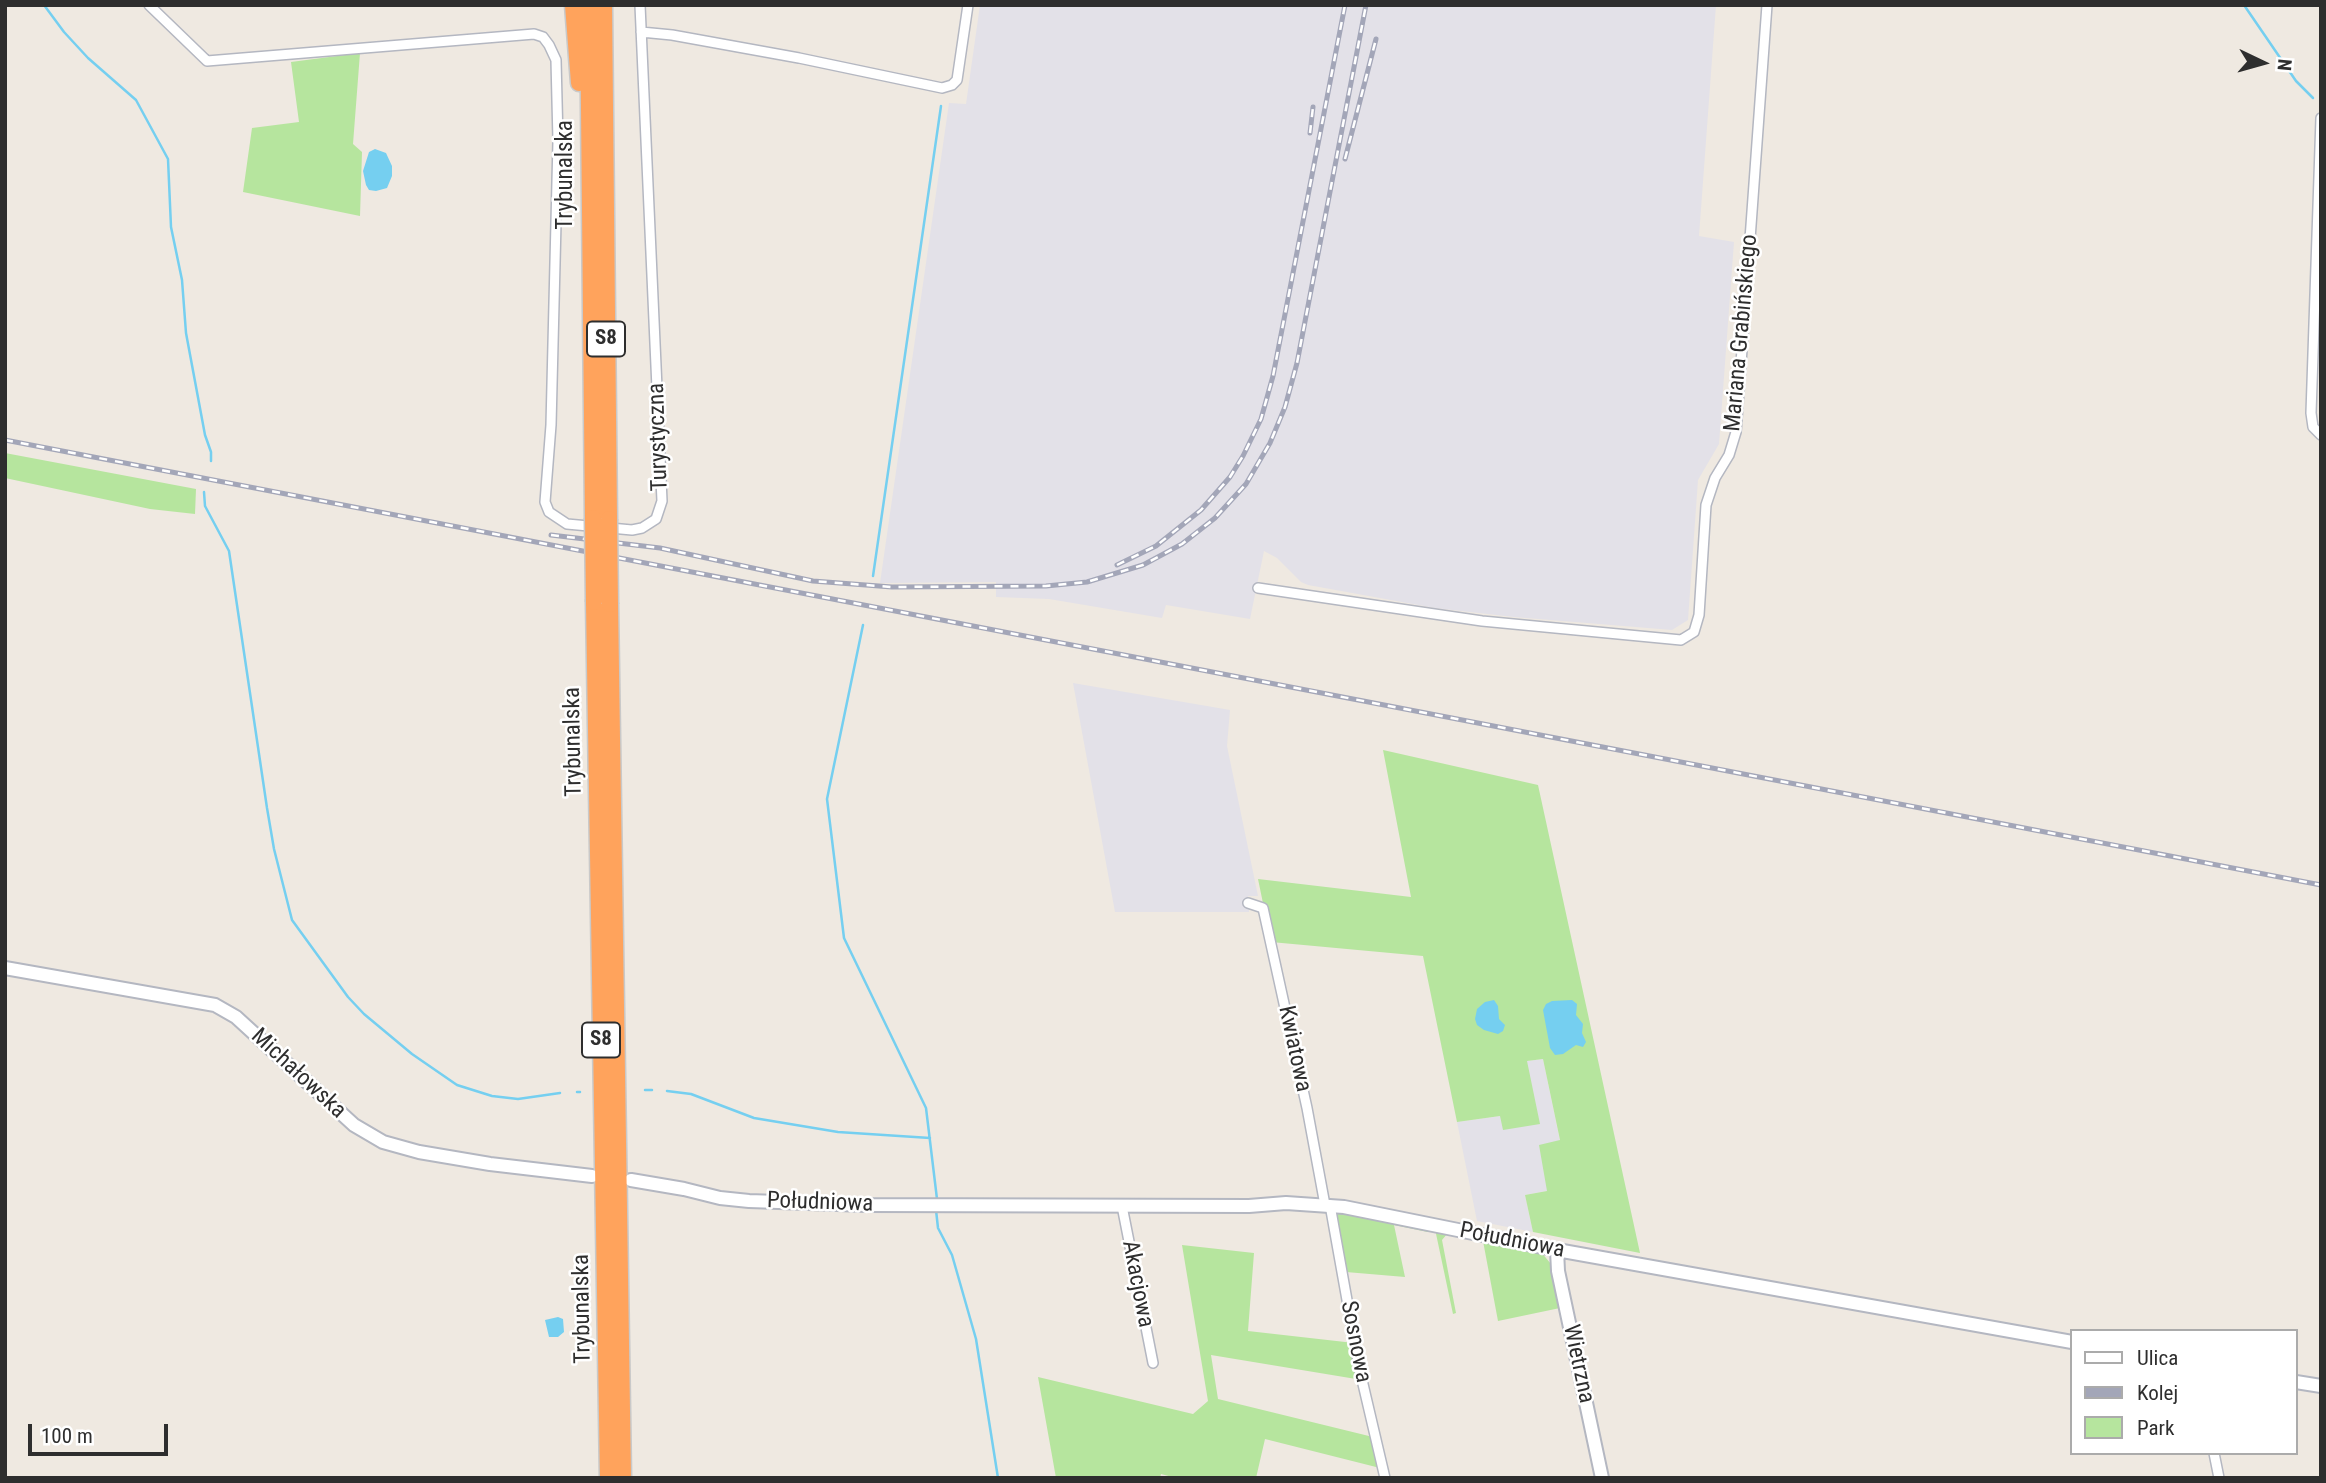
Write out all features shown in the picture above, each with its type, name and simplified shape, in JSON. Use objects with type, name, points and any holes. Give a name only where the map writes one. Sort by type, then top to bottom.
[{"type":"highway","points":[[573,5],[588,162]]},
{"type":"highway","name":"Trybunalska","points":[[588,5],[588,162],[601,519]]},
{"type":"highway","name":"Trybunalska","points":[[604,5],[601,519],[608,1478]]},
{"type":"highway","name":"Trybunalska","points":[[602,603],[623,1478]]},
{"type":"street","name":"Turystyczna","points":[[149,5],[207,61],[534,34],[543,37],[550,45],[556,60],[558,141],[551,425],[546,508],[552,516],[567,524],[632,530],[642,528],[656,519],[662,501],[641,32]]},
{"type":"street","points":[[640,5],[641,32],[672,35],[942,88],[953,85],[957,80],[968,5]]},
{"type":"street","name":"Mariana Grabińskiego","points":[[1258,588],[1482,621],[1681,640],[1694,632],[1699,615],[1706,505],[1715,478],[1729,455],[1737,432],[1767,5]]},
{"type":"street","points":[[2321,118],[2311,413],[2313,427],[2321,435]]},
{"type":"street","name":"Kwiatowa","points":[[1248,903],[1263,908],[1327,1205]]},
{"type":"street","name":"Michałowska","points":[[5,968],[215,1004],[236,1017],[354,1125],[383,1142],[419,1152],[490,1164],[592,1176]]},
{"type":"street","name":"Południowa","points":[[631,1180],[739,1201],[866,1205],[1327,1205],[1557,1250],[2070,1342]]},
{"type":"street","name":"Sosnowa","points":[[1327,1205],[1359,1367],[1385,1478]]},
{"type":"street","name":"Akacjowa","points":[[1122,1206],[1153,1363]]},
{"type":"street","name":"Wietrzna","points":[[1557,1250],[1558,1271],[1602,1478]]},
{"type":"street","points":[[2298,1382],[2321,1386]]},
{"type":"street","points":[[2214,1455],[2219,1478]]},
{"type":"shaded area","points":[[980,5],[1716,5],[1699,236],[1734,242],[1719,444],[1698,480],[1688,620],[1672,630],[1435,608],[1308,585],[1301,582],[1277,558],[1264,551],[1250,619],[1166,605],[1162,618],[1049,599],[996,597],[996,582],[880,583],[949,103],[966,104]]},
{"type":"shaded area","points":[[1073,683],[1230,710],[1227,746],[1258,896],[1248,896],[1249,912],[1115,912]]},
{"type":"shaded area","points":[[1543,1059],[1560,1141],[1547,1191],[1525,1195],[1533,1232],[1477,1221],[1457,1122],[1500,1116],[1527,1061]]},
{"type":"green space","points":[[360,53],[353,144],[362,152],[360,216],[243,192],[252,128],[299,122],[291,62]]},
{"type":"green space","points":[[5,453],[196,489],[195,514],[150,509],[5,478]]},
{"type":"green space","points":[[1383,750],[1538,785],[1640,1253],[1533,1232],[1525,1195],[1547,1191],[1539,1145],[1560,1140],[1543,1059],[1527,1061],[1540,1124],[1503,1130],[1500,1116],[1457,1122],[1423,956],[1271,942],[1258,879],[1411,897]]},
{"type":"green space","points":[[1345,1211],[1429,1228],[1428,1232],[1394,1225],[1405,1277],[1346,1272],[1336,1218],[1338,1213]]},
{"type":"green space","points":[[1435,1229],[1541,1252],[1551,1264],[1560,1308],[1498,1321],[1483,1241],[1447,1234],[1442,1240],[1456,1313],[1453,1314]]},
{"type":"green space","points":[[1182,1245],[1254,1253],[1248,1331],[1354,1343],[1360,1373],[1356,1379],[1211,1355],[1218,1399],[1373,1437],[1380,1468],[1265,1439],[1256,1478],[1176,1478],[1161,1474],[1160,1478],[1056,1478],[1038,1377],[1193,1414],[1208,1401]]},
{"type":"water","points":[[375,149],[386,153],[392,166],[392,176],[387,188],[376,191],[369,190],[363,171],[369,152]]},
{"type":"water","points":[[1494,1000],[1498,1006],[1499,1019],[1505,1025],[1503,1031],[1498,1034],[1484,1030],[1477,1025],[1475,1019],[1477,1009],[1485,1002]]},
{"type":"water","points":[[1572,1000],[1577,1004],[1576,1015],[1583,1024],[1582,1033],[1586,1042],[1583,1047],[1576,1045],[1563,1054],[1555,1055],[1550,1048],[1543,1010],[1546,1004],[1552,1001]]},
{"type":"water","points":[[558,1317],[563,1319],[564,1332],[558,1337],[549,1337],[545,1320]]},
{"type":"waterway","points":[[44,5],[88,58],[136,100],[168,159],[171,227],[182,280],[186,333],[211,461]]},
{"type":"waterway","points":[[2244,5],[2296,81],[2313,98]]},
{"type":"waterway","points":[[873,576],[941,106]]},
{"type":"waterway","points":[[204,492],[205,506],[229,551],[267,808],[274,849],[292,920],[348,997],[364,1014],[412,1054],[457,1085],[492,1096],[518,1099],[560,1093]]},
{"type":"waterway","points":[[863,625],[827,799],[844,938],[926,1108],[937,1199]]},
{"type":"waterway","points":[[645,1090],[652,1090]]},
{"type":"waterway","points":[[667,1091],[691,1094],[754,1118],[838,1132],[930,1138]]},
{"type":"waterway","points":[[936,1210],[938,1228],[952,1255],[976,1339],[998,1478]]},
{"type":"railway","points":[[1117,565],[1156,546],[1201,510],[1230,477],[1261,419],[1273,376],[1345,5]]},
{"type":"railway","points":[[551,535],[660,548],[813,581],[892,587],[1046,586],[1087,582],[1143,565],[1182,544],[1215,518],[1246,484],[1270,443],[1285,407],[1297,363],[1366,5]]},
{"type":"railway","points":[[1345,159],[1376,39]]},
{"type":"railway","points":[[1310,133],[1313,107]]},
{"type":"railway","points":[[5,440],[2321,885]]}]
